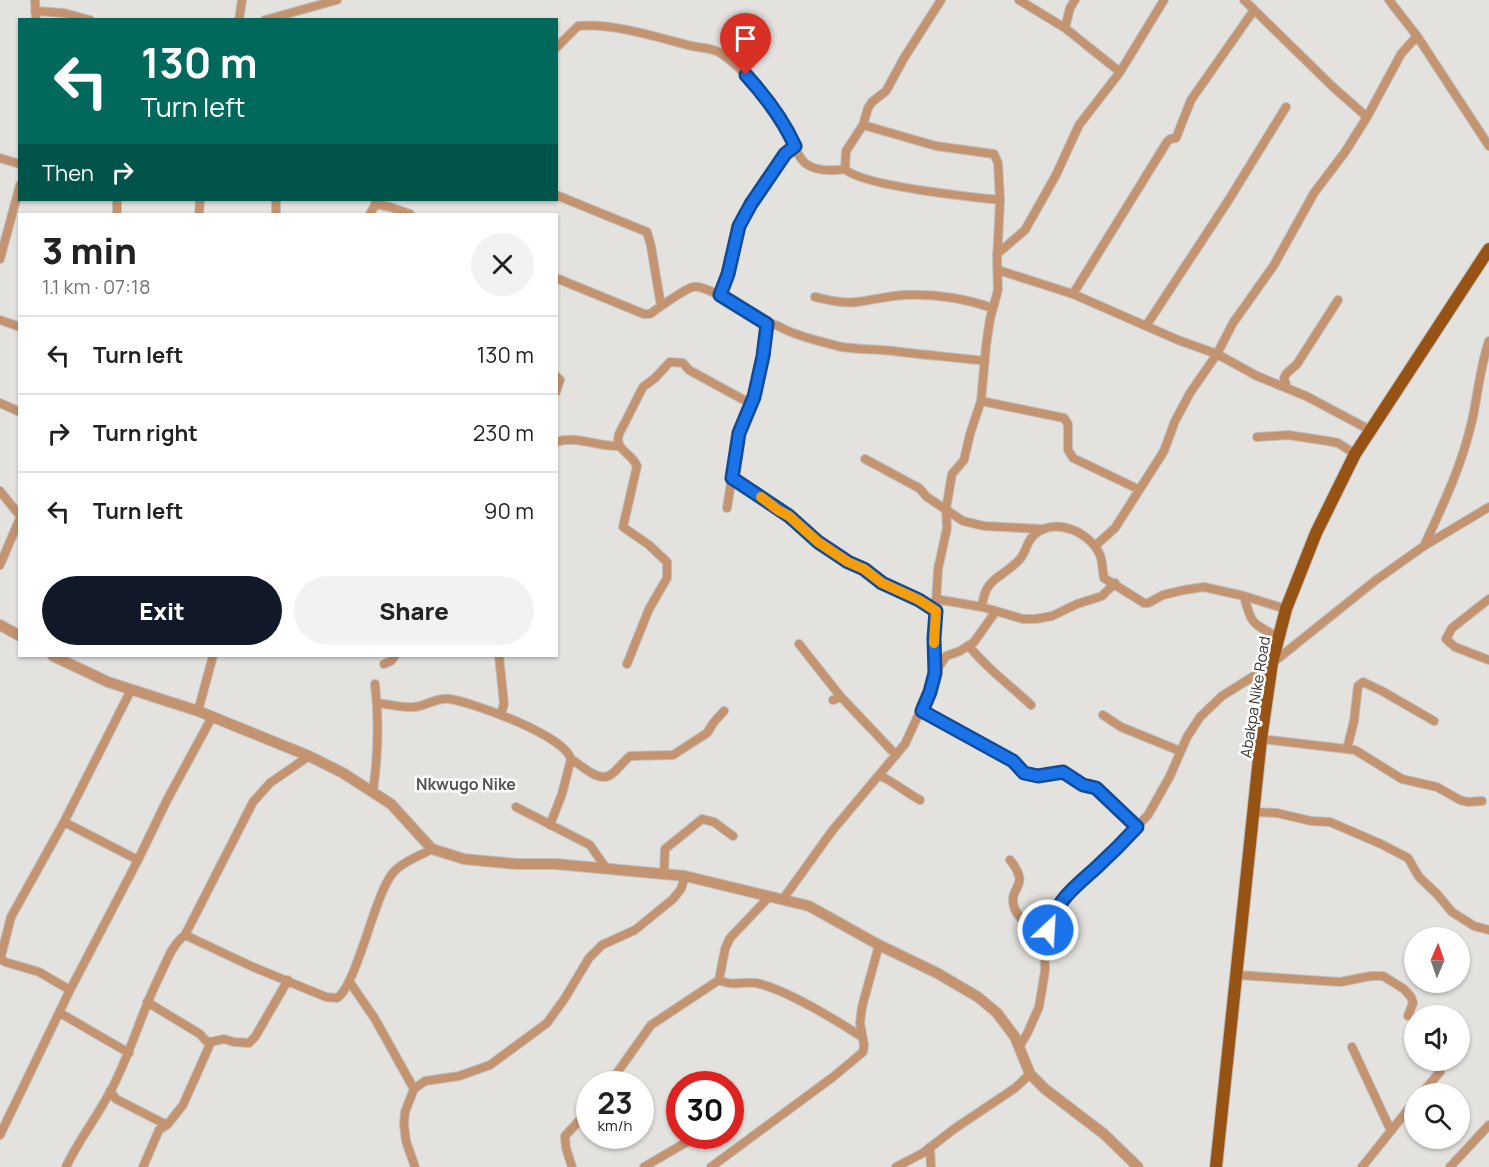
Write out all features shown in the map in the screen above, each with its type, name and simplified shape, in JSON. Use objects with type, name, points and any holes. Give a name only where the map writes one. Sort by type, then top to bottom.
[{"type":"main road","name":"Abakpa Nike Road","points":[[1216,1167],[1238,975],[1261,739],[1272,663],[1286,609],[1316,533],[1355,454],[1488,255]]},
{"type":"street","points":[[35,0],[35,15],[64,13],[83,18]]},
{"type":"street","points":[[239,18],[242,0]]},
{"type":"street","points":[[272,18],[337,0]]},
{"type":"street","points":[[845,169],[846,151],[864,125],[868,108],[886,91],[941,0]]},
{"type":"street","points":[[1019,0],[1065,28],[1120,72]]},
{"type":"street","points":[[1065,28],[1070,8],[1075,0]]},
{"type":"street","points":[[997,254],[1025,230],[1056,174],[1079,125],[1120,72],[1164,0]]},
{"type":"street","points":[[1244,0],[1367,117]]},
{"type":"street","points":[[1389,0],[1418,36],[1489,146]]},
{"type":"street","points":[[1073,294],[1167,142],[1176,138],[1191,100],[1254,10]]},
{"type":"street","points":[[558,46],[578,26],[589,25],[720,52],[764,94],[786,126],[804,162],[814,168],[831,171],[845,169],[862,178],[933,193],[1000,200]]},
{"type":"street","points":[[1095,546],[1115,528],[1138,489],[1164,452],[1175,421],[1190,393],[1217,354],[1233,323],[1279,257],[1314,194],[1367,117],[1401,54],[1418,36]]},
{"type":"street","points":[[1146,326],[1286,107]]},
{"type":"street","points":[[783,899],[832,831],[905,744],[930,692],[935,673],[936,598],[938,569],[946,528],[945,510],[952,474],[964,460],[981,401],[992,308],[998,290],[1000,200],[998,163],[994,154],[936,146],[864,125]]},
{"type":"street","points":[[720,295],[728,274],[739,226],[785,154],[795,146]]},
{"type":"street","points":[[0,158],[18,163]]},
{"type":"street","points":[[0,259],[18,192]]},
{"type":"street","points":[[558,196],[647,232],[661,306]]},
{"type":"street","points":[[376,202],[407,213]]},
{"type":"street","points":[[998,270],[1073,294],[1217,354],[1257,376],[1287,388],[1370,430]]},
{"type":"street","points":[[558,279],[644,314],[650,314],[693,287],[707,289],[720,295],[767,324],[774,323],[797,334],[855,349],[928,356],[956,356],[985,361]]},
{"type":"street","points":[[815,297],[842,303],[878,297],[927,295],[968,301],[992,308]]},
{"type":"street","points":[[1287,388],[1284,378],[1286,374],[1297,364],[1338,300]]},
{"type":"street","points":[[0,320],[18,326]]},
{"type":"street","points":[[727,508],[739,433],[750,410],[763,356],[767,324]]},
{"type":"street","points":[[1424,546],[1446,499],[1463,454],[1489,341]]},
{"type":"street","points":[[627,664],[649,609],[667,578],[667,562],[649,545],[623,527],[637,466],[634,459],[619,446],[617,441],[619,434],[643,387],[670,362],[683,363],[689,370],[742,399],[752,399]]},
{"type":"street","points":[[981,401],[1064,418],[1068,424],[1068,450],[1073,458],[1138,489]]},
{"type":"street","points":[[0,403],[18,411]]},
{"type":"street","points":[[1257,437],[1288,435],[1328,441],[1338,443],[1355,454]]},
{"type":"street","points":[[558,441],[575,439],[605,447],[619,446]]},
{"type":"street","points":[[865,459],[919,488],[927,497],[963,521],[984,526],[1042,529],[1056,526],[1082,534],[1095,546],[1101,560],[1104,578],[1141,602],[1147,603],[1163,595],[1198,587],[1217,589],[1286,609]]},
{"type":"street","points":[[732,478],[789,516],[818,542],[848,562],[864,569],[882,583],[919,600],[936,611]]},
{"type":"street","points":[[0,491],[18,514]]},
{"type":"street","points":[[1019,1047],[1031,1027],[1039,1006],[1045,978],[1043,946],[1053,915],[1069,891],[1137,827],[1153,807],[1195,725],[1212,704],[1272,663],[1376,580],[1424,546],[1489,508]]},
{"type":"street","points":[[0,565],[18,522]]},
{"type":"street","points":[[982,607],[984,593],[991,581],[1003,574],[1019,559],[1033,536],[1042,529]]},
{"type":"street","points":[[936,598],[982,607],[1023,619],[1052,616],[1077,604],[1102,596],[1115,584]]},
{"type":"street","points":[[1244,596],[1248,614],[1254,624],[1279,637]]},
{"type":"street","points":[[1489,599],[1458,623],[1446,639],[1455,647],[1489,660]]},
{"type":"street","points":[[935,673],[946,656],[974,642],[996,611]]},
{"type":"street","points":[[1,627],[18,635]]},
{"type":"street","points":[[799,644],[837,699],[896,755]]},
{"type":"street","points":[[969,646],[996,675],[1031,705]]},
{"type":"street","points":[[55,657],[131,690],[198,711],[309,756],[358,781],[391,804],[432,849],[465,859],[517,864],[556,864],[686,876],[809,906],[978,997],[1002,1019],[1015,1037],[1030,1074],[1045,1089],[1104,1134],[1138,1167]]},
{"type":"street","points":[[198,711],[213,657]]},
{"type":"street","points":[[384,664],[394,657]]},
{"type":"street","points":[[499,657],[504,704],[501,714]]},
{"type":"street","points":[[1347,749],[1354,721],[1358,686],[1363,682],[1434,721]]},
{"type":"street","points":[[373,791],[376,772],[375,684]]},
{"type":"street","points":[[70,990],[39,972],[1,959],[11,917],[64,822],[131,690]]},
{"type":"street","points":[[377,703],[413,707],[448,699],[501,714],[543,734],[592,774],[603,778],[612,775],[630,756],[673,755],[708,733],[724,711]]},
{"type":"street","points":[[922,711],[1013,761],[1024,773],[1038,776],[1063,772],[1083,785],[1096,788],[1137,827]]},
{"type":"street","points":[[1103,716],[1121,728],[1180,752]]},
{"type":"street","points":[[0,1135],[70,990],[212,717]]},
{"type":"street","points":[[1261,739],[1359,752],[1402,779],[1437,787],[1460,800],[1482,801]]},
{"type":"street","points":[[66,1167],[110,1091],[129,1053],[147,1002],[173,950],[185,935],[253,802],[270,783],[309,756]]},
{"type":"street","points":[[550,825],[572,759]]},
{"type":"street","points":[[879,775],[920,800]]},
{"type":"street","points":[[516,807],[590,845],[606,868]]},
{"type":"street","points":[[1254,812],[1278,813],[1311,821],[1330,822],[1364,835],[1405,856],[1419,877],[1452,912],[1474,926],[1489,930]]},
{"type":"street","points":[[664,874],[664,849],[702,819],[714,822],[733,836]]},
{"type":"street","points":[[64,822],[138,860]]},
{"type":"street","points":[[185,935],[253,967],[326,997],[341,996],[391,875],[398,868],[432,849]]},
{"type":"street","points":[[1010,860],[1021,878],[1014,901],[1016,911],[1045,936]]},
{"type":"street","points":[[415,1167],[406,1141],[404,1124],[405,1112],[414,1089],[425,1081],[459,1076],[490,1065],[547,1023],[589,958],[602,945],[635,930],[673,899],[681,889],[686,876]]},
{"type":"street","points":[[618,1071],[651,1025],[719,980],[725,949],[730,938],[769,897]]},
{"type":"street","points":[[711,1167],[833,1077],[863,1052],[860,1023],[862,1007],[879,945]]},
{"type":"street","points":[[1238,975],[1340,982],[1383,976],[1404,989],[1412,997],[1412,1005]]},
{"type":"street","points":[[147,1002],[200,1034],[206,1041],[224,1039],[245,1044],[252,1042],[288,980]]},
{"type":"street","points":[[719,980],[735,985],[756,983],[779,991],[832,1018],[862,1037]]},
{"type":"street","points":[[349,981],[375,1019],[414,1089]]},
{"type":"street","points":[[60,1013],[129,1053]]},
{"type":"street","points":[[143,1167],[159,1130],[168,1124],[183,1105],[211,1042]]},
{"type":"street","points":[[1352,1047],[1391,1131]]},
{"type":"street","points":[[1430,1083],[1440,1072]]},
{"type":"street","points":[[896,1167],[930,1147],[1015,1088],[1030,1074]]},
{"type":"street","points":[[110,1091],[116,1099],[168,1124]]},
{"type":"street","points":[[1362,1167],[1404,1115]]},
{"type":"street","points":[[572,1167],[565,1136],[576,1124]]},
{"type":"street","points":[[1450,1167],[1489,1125]]},
{"type":"street","points":[[930,1147],[931,1167]]},
{"type":"street","points":[[644,1167],[675,1149]]},
{"type":"slow traffic","points":[[761,497],[789,516],[818,542],[848,562],[864,569],[882,583],[919,600],[936,611],[934,643]]},
{"type":"district","name":"Nkwugo Nike","points":[[466,784]]},
{"type":"route","points":[[746,75],[773,106],[795,146],[785,154],[739,226],[728,274],[720,295],[767,324],[754,397],[739,433],[732,478],[789,516],[818,542],[848,562],[864,569],[882,583],[919,600],[936,611],[935,673],[922,711],[951,729],[1013,761],[1024,773],[1038,776],[1063,772],[1083,785],[1096,788],[1137,827],[1069,891],[1053,915],[1048,930]]}]
